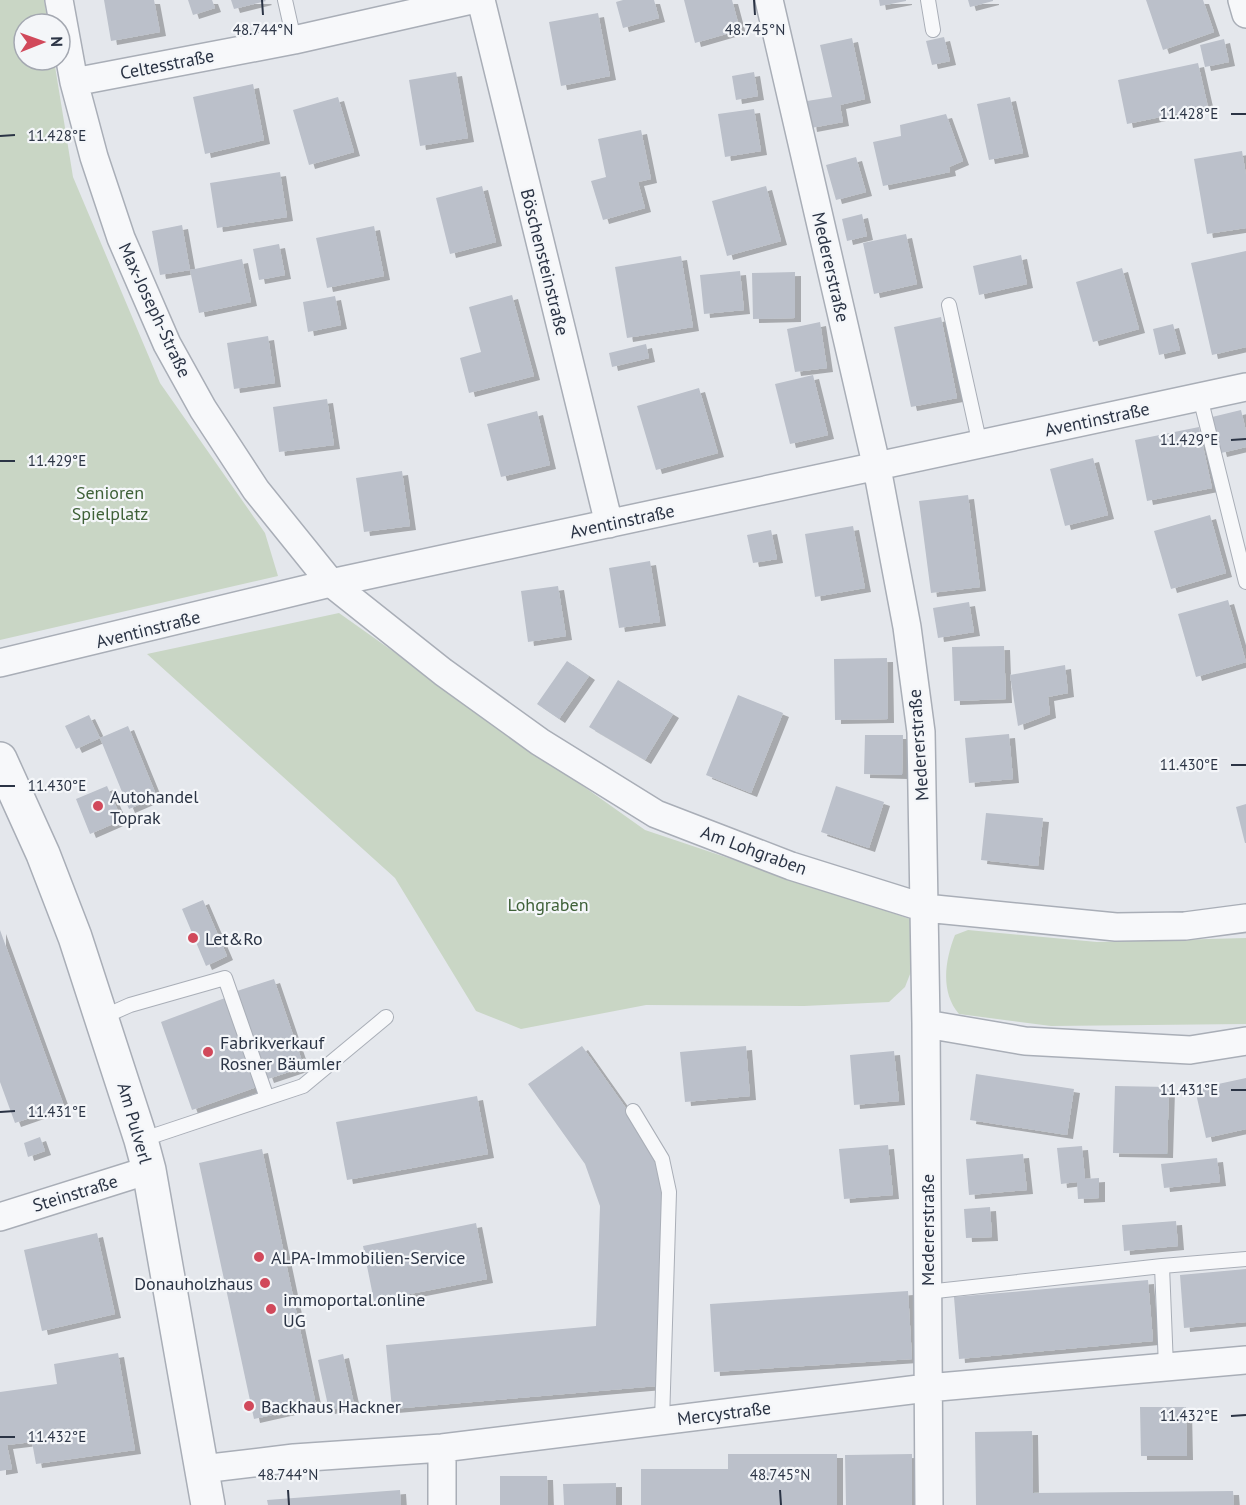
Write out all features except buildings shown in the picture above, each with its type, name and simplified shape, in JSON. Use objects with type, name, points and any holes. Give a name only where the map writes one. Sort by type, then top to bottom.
[{"type":"street","name":"Max-Joseph-Straße","points":[[59,0],[74,82],[93,157],[122,238],[167,344],[203,409],[256,490],[331,584]]},
{"type":"street","name":"Celtesstraße","points":[[74,82],[294,40],[471,0]]},
{"type":"street","name":"Böschensteinstraße","points":[[481,0],[609,524]]},
{"type":"street","name":"Medererstraße","points":[[769,0],[877,468],[907,627],[921,732],[925,908],[928,1505]]},
{"type":"street","points":[[1242,0],[1246,14]]},
{"type":"street","name":"Aventinstraße","points":[[0,663],[331,584],[1246,387]]},
{"type":"street","name":"Am Lohgraben","points":[[331,584],[443,672],[540,742],[656,814],[791,866],[925,908],[1116,927],[1185,926],[1246,918]]},
{"type":"street","name":"Am Pulverl","points":[[0,759],[43,854],[103,1017],[145,1155],[208,1505]]},
{"type":"street","points":[[926,1024],[1025,1041],[1190,1050],[1246,1041]]},
{"type":"street","name":"Steinstraße","points":[[0,1216],[145,1155]]},
{"type":"street","name":"Mercystraße","points":[[202,1469],[294,1458],[442,1448],[927,1388],[1246,1360]]},
{"type":"street","points":[[442,1448],[442,1505]]},
{"type":"lane","points":[[285,0],[294,40]]},
{"type":"lane","points":[[928,0],[933,30]]},
{"type":"lane","points":[[949,304],[980,445]]},
{"type":"lane","points":[[1200,397],[1246,582]]},
{"type":"lane","points":[[103,1017],[130,1005],[225,978],[267,1098]]},
{"type":"lane","points":[[145,1155],[267,1098],[303,1086],[386,1017]]},
{"type":"lane","points":[[633,1111],[662,1159],[669,1192],[662,1421]]},
{"type":"lane","points":[[927,1292],[1246,1258]]},
{"type":"lane","points":[[1162,1266],[1166,1367]]},
{"type":"green space","name":"Senioren Spielplatz","points":[[0,0],[44,0],[46,12],[12,12],[12,72],[56,72],[73,177],[160,383],[265,533],[278,576],[0,640]]},
{"type":"green space","name":"Lohgraben","points":[[339,613],[645,830],[910,919],[917,935],[914,964],[905,987],[889,1002],[804,1006],[646,1005],[521,1029],[476,1011],[395,878],[147,654]]},
{"type":"green space","points":[[968,930],[1097,942],[1246,938],[1246,1024],[1051,1026],[959,1014],[949,996],[947,965],[955,935]]},
{"type":"place","name":"Autohandel Toprak","points":[[98,806]]},
{"type":"place","name":"Let&Ro","points":[[193,938]]},
{"type":"place","name":"Fabrikverkauf Rosner Bäumler","points":[[208,1052]]},
{"type":"place","name":"ALPA-Immobilien-Service","points":[[259,1257]]},
{"type":"place","name":"Donauholzhaus","points":[[265,1283]]},
{"type":"place","name":"immoportal.online UG","points":[[271,1309]]},
{"type":"place","name":"Backhaus Hackner","points":[[249,1406]]}]
